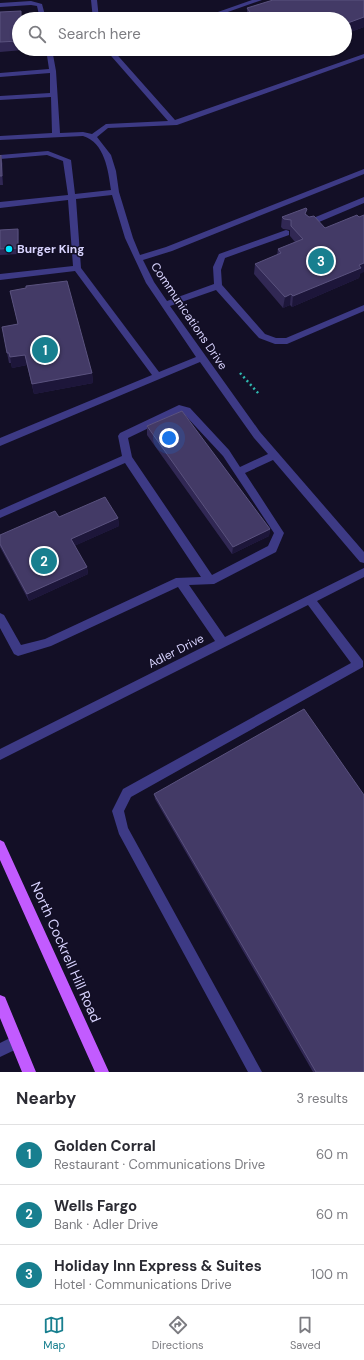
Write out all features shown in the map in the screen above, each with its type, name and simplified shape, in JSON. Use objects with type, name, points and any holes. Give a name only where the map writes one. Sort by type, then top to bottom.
[{"type":"main road","name":"North Cockrell Hill Road","points":[[0,846],[102,1072]]},
{"type":"main road","points":[[0,1002],[29,1072]]},
{"type":"street","points":[[94,0],[95,12]]},
{"type":"street","points":[[222,12],[259,0]]},
{"type":"street","points":[[0,5],[31,3],[40,5],[42,12]]},
{"type":"street","points":[[50,56],[53,71],[56,134]]},
{"type":"street","points":[[114,56],[174,123]]},
{"type":"street","points":[[0,138],[56,134],[82,134],[93,137],[106,126],[174,123],[364,56]]},
{"type":"street","points":[[0,75],[53,71]]},
{"type":"street","points":[[0,98],[54,95]]},
{"type":"street","name":"Communications Drive","points":[[93,137],[107,155],[112,171],[115,192],[129,238],[150,283],[258,435],[364,559]]},
{"type":"street","points":[[0,157],[48,153],[67,160],[72,198],[77,268],[158,377]]},
{"type":"street","points":[[138,259],[168,249],[364,171]]},
{"type":"street","points":[[0,205],[115,192]]},
{"type":"street","points":[[309,223],[364,200]]},
{"type":"street","points":[[286,233],[222,256],[215,270],[218,286],[262,336],[275,340],[287,340],[364,308]]},
{"type":"street","points":[[0,277],[77,268]]},
{"type":"street","points":[[165,305],[218,286]]},
{"type":"street","points":[[0,442],[202,358]]},
{"type":"street","points":[[0,618],[18,651],[48,643],[180,581],[210,581],[272,549],[279,533],[226,453],[188,410],[179,409],[123,436],[127,458],[210,581]]},
{"type":"street","points":[[238,472],[275,455]]},
{"type":"street","points":[[0,514],[127,458]]},
{"type":"street","name":"Adler Drive","points":[[0,755],[222,642],[364,572]]},
{"type":"street","points":[[180,581],[222,642]]},
{"type":"street","points":[[255,1072],[123,830],[118,811],[127,793],[362,665],[309,599]]},
{"type":"street","points":[[0,1050],[16,1042]]},
{"type":"path","points":[[240,373],[259,394]]},
{"type":"building","points":[[273,0],[364,0],[364,17],[352,21],[352,12],[250,12],[247,8]]},
{"type":"building","points":[[21,11],[12,12],[12,41],[0,42],[0,12]]},
{"type":"building","points":[[1,155],[2,176],[0,176],[0,156]]},
{"type":"building","points":[[306,208],[305,214],[309,217],[314,216],[325,228],[357,215],[359,217],[364,215],[364,263],[359,265],[361,268],[293,296],[291,294],[285,297],[255,264],[281,253],[278,249],[303,239],[291,226],[291,220],[284,219],[282,217]]},
{"type":"building","points":[[18,229],[18,248],[0,249],[0,230]]},
{"type":"building","points":[[67,281],[92,373],[32,384],[25,355],[10,357],[9,353],[7,353],[2,327],[18,324],[10,291],[26,288],[26,286]]},
{"type":"building","points":[[182,411],[270,529],[233,547],[147,426]]},
{"type":"building","points":[[105,497],[118,518],[71,539],[87,567],[27,594],[0,544],[0,535],[55,511],[59,517]]},
{"type":"building","points":[[304,709],[364,795],[364,1072],[316,1072],[154,794]]},
{"type":"place","name":"Burger King","points":[[9,249]]},
{"type":"place","name":"Holiday Inn Express & Suites","points":[[321,261]]},
{"type":"place","name":"Golden Corral","points":[[45,350]]},
{"type":"place","name":"Wells Fargo","points":[[44,561]]}]
